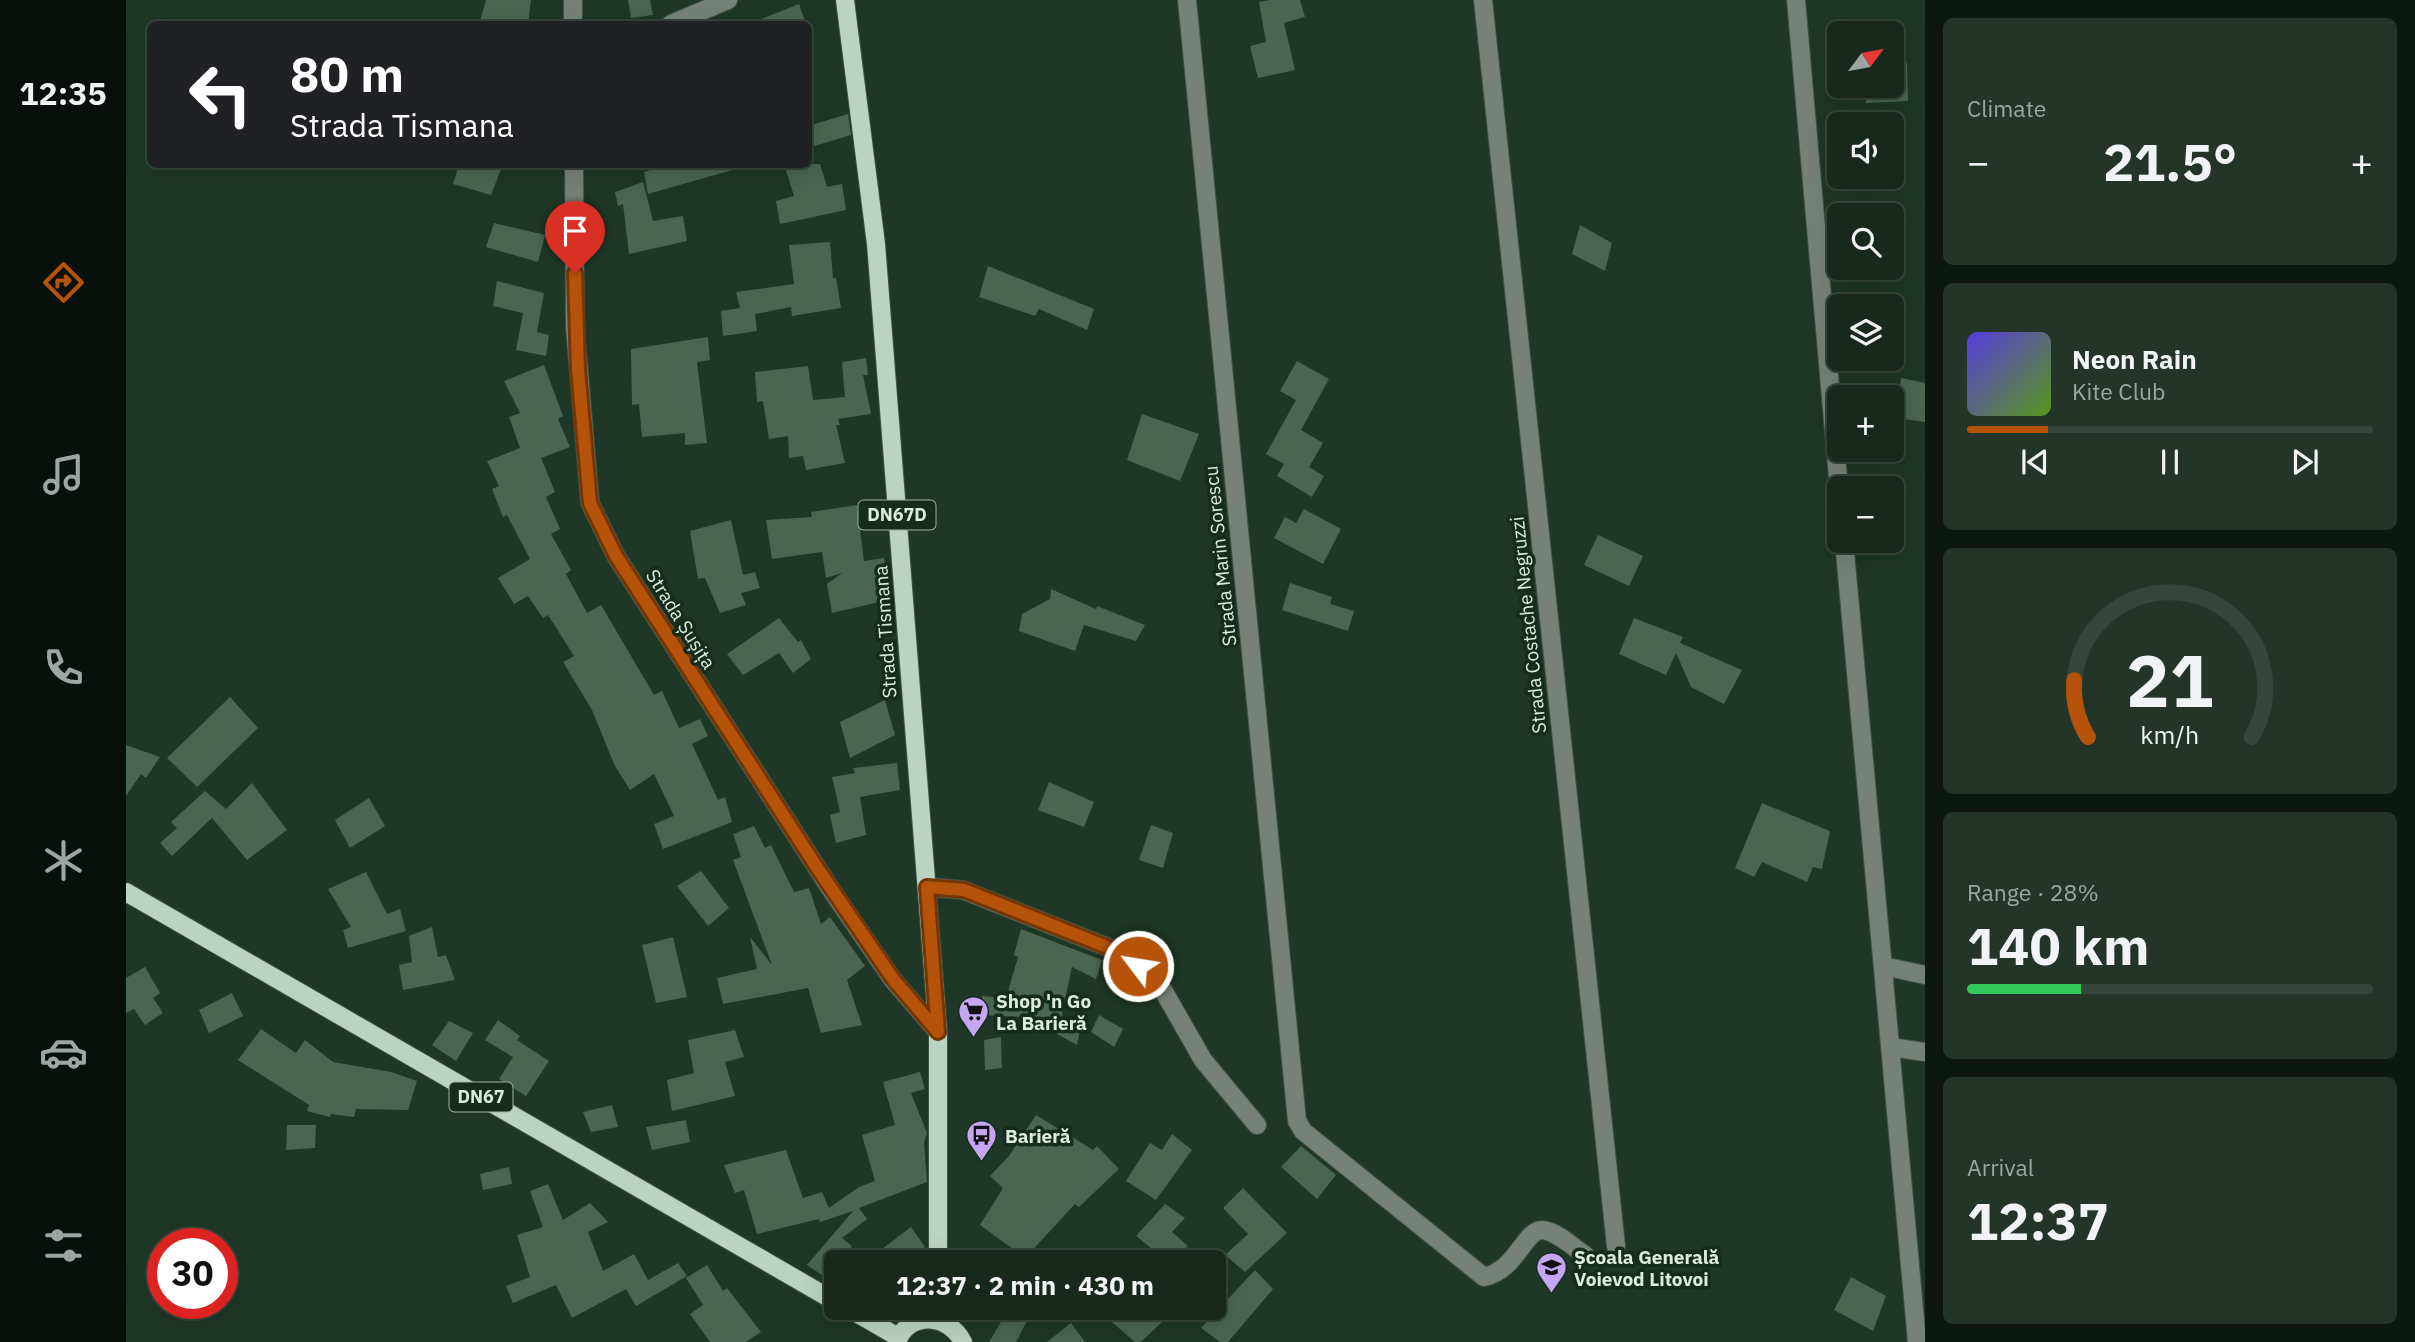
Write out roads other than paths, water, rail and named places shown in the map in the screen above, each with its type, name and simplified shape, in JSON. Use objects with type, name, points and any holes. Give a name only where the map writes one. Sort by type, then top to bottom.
[{"type":"main road","name":"Strada Tismana","points":[[845,0],[876,244],[938,1032],[938,1250]]},
{"type":"main road","name":"DN67","points":[[126,892],[824,1295]]},
{"type":"main road","points":[[866,1320],[897,1340],[915,1322],[921,1320]]},
{"type":"main road","points":[[946,1320],[963,1342]]},
{"type":"street","points":[[573,0],[573,21]]},
{"type":"street","points":[[678,21],[728,0]]},
{"type":"street","name":"Strada Marin Sorescu","points":[[1187,0],[1294,1107],[1303,1131],[1484,1277],[1498,1274],[1508,1266],[1532,1233],[1542,1230],[1553,1234],[1586,1256]]},
{"type":"street","name":"Strada Costache Negruzzi","points":[[1483,0],[1616,1246]]},
{"type":"street","points":[[1796,0],[1838,476]]},
{"type":"street","name":"Strada Șușița","points":[[574,168],[575,327],[590,503],[616,556],[757,776],[893,979],[938,1032]]},
{"type":"street","points":[[1845,553],[1917,1342]]},
{"type":"street","points":[[927,887],[964,890],[1107,947],[1138,966],[1163,990],[1203,1060],[1257,1125]]},
{"type":"street","points":[[1883,967],[1925,975]]},
{"type":"street","points":[[1890,1047],[1925,1052]]},
{"type":"place","name":"Shop 'n Go La Barieră","points":[[973,1039]]},
{"type":"place","name":"Barieră","points":[[982,1163]]},
{"type":"place","name":"Școala Generală Voievod Litovoi","points":[[1551,1295]]}]
